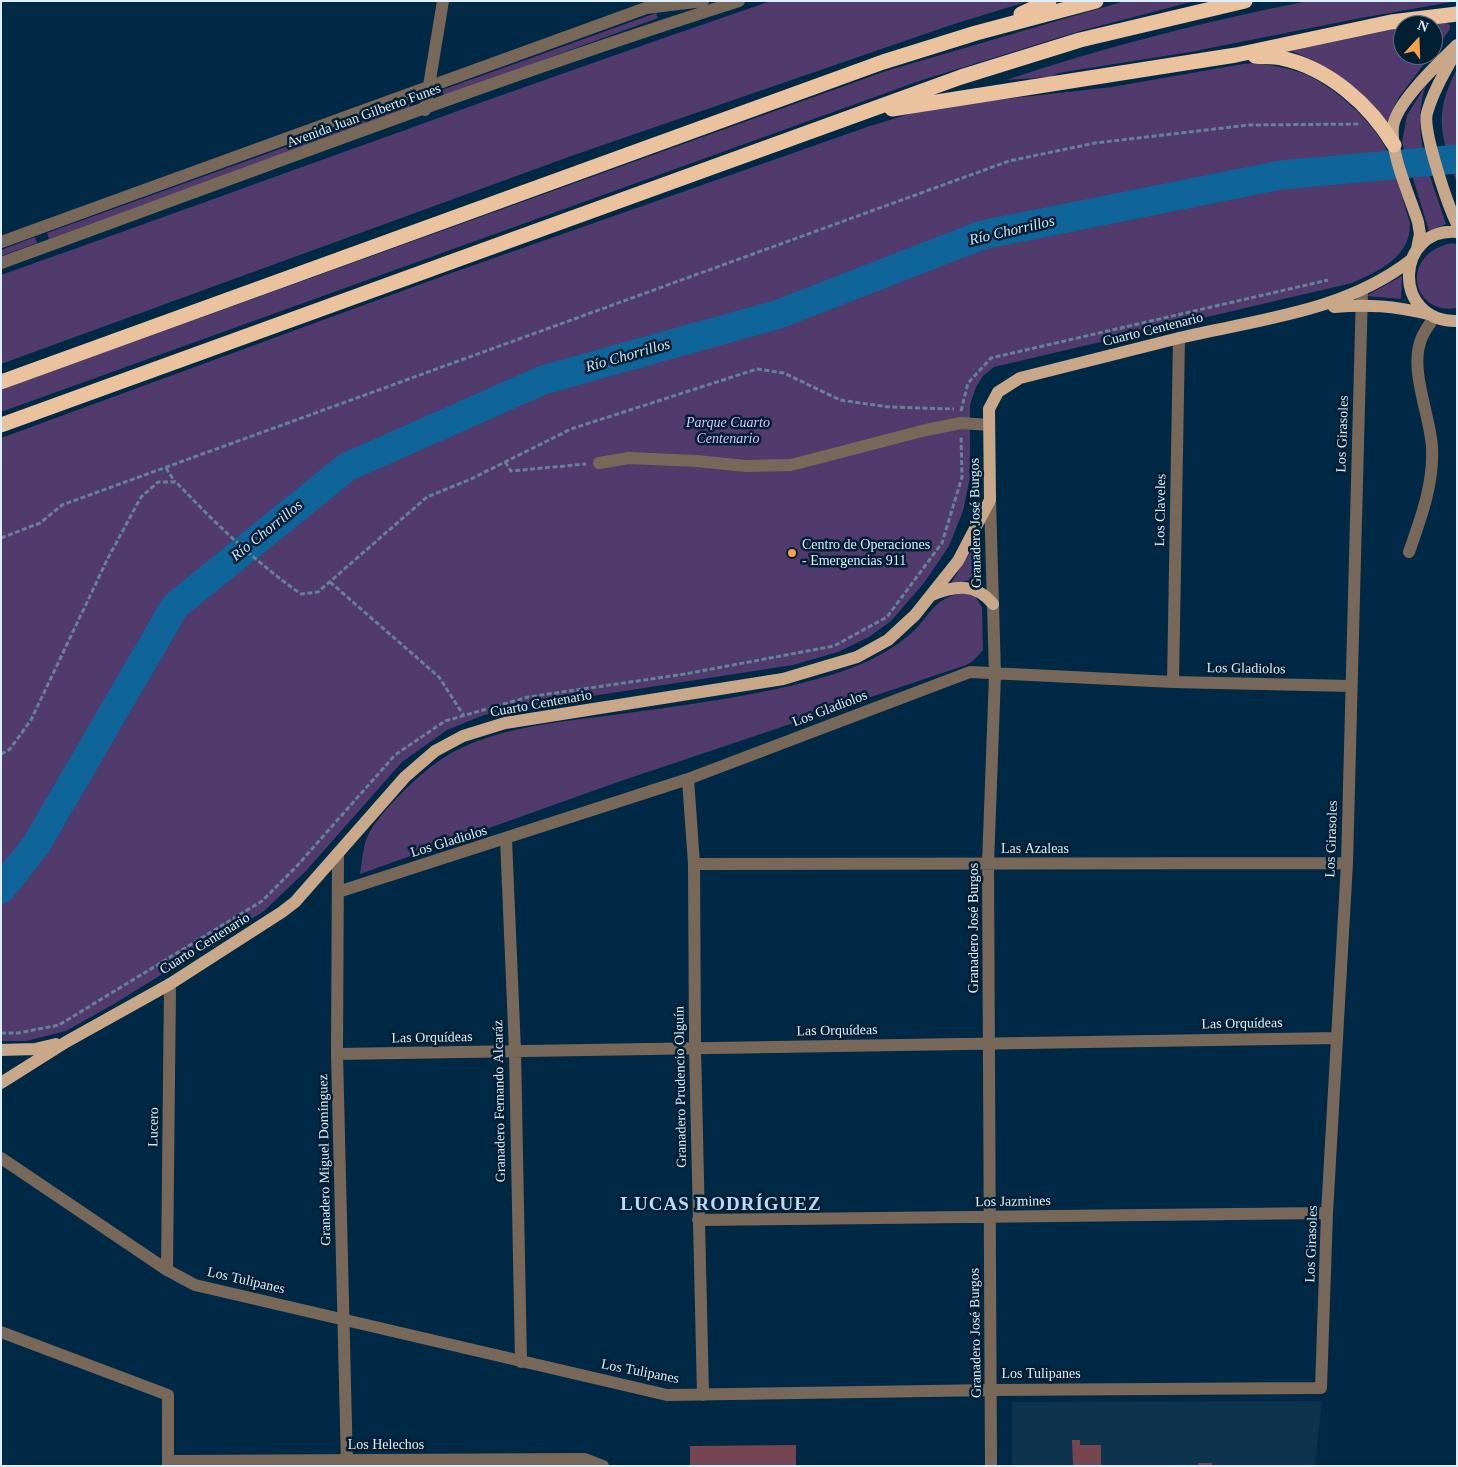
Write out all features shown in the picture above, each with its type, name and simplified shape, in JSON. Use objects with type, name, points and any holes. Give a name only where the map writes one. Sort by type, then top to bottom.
[{"type":"highway","points":[[976,33],[1049,1]]},
{"type":"highway","points":[[1,382],[874,65],[976,33],[1096,1]]},
{"type":"highway","points":[[1,425],[961,77],[1080,40],[1245,1]]},
{"type":"highway","points":[[853,115],[1236,55],[1391,22],[1457,14]]},
{"type":"highway","points":[[1236,55],[1281,58],[1320,72],[1344,88],[1380,123],[1394,145]]},
{"type":"main road","points":[[1431,316],[1414,300],[1409,287],[1408,274],[1420,234],[1394,145],[1394,122],[1405,103],[1426,76],[1457,45]]},
{"type":"main road","points":[[1457,50],[1426,115],[1431,148],[1450,210],[1457,224]]},
{"type":"main road","name":"Cuarto Centenario","points":[[998,392],[1020,378],[1179,338],[1319,308],[1361,297],[1393,274],[1414,255],[1426,240],[1438,234],[1457,232]]},
{"type":"main road","name":"Cuarto Centenario","points":[[1361,297],[1397,308],[1457,321]]},
{"type":"main road","name":"Granadero José Burgos","points":[[990,500],[989,410],[998,392]]},
{"type":"main road","name":"Cuarto Centenario","points":[[1,1083],[66,1042],[170,984],[295,902],[405,777],[435,751],[463,736],[506,723],[783,679],[825,668],[856,657],[888,640],[915,615],[958,561],[990,500]]},
{"type":"main road","points":[[930,596],[954,587],[968,587],[979,591],[993,604]]},
{"type":"main road","name":"Cuarto Centenario","points":[[1,1050],[35,1049],[66,1042]]},
{"type":"street","points":[[425,110],[431,86],[443,1]]},
{"type":"street","name":"Avenida Juan Gilberto Funes","points":[[1,242],[646,8],[703,1]]},
{"type":"street","name":"Avenida Juan Gilberto Funes","points":[[1,263],[425,110],[739,1]]},
{"type":"street","points":[[38,229],[46,247]]},
{"type":"street","name":"Los Girasoles","points":[[1322,1388],[1327,1213],[1346,863],[1361,297]]},
{"type":"street","points":[[1409,552],[1429,487],[1432,447],[1418,371],[1417,353],[1431,316]]},
{"type":"street","name":"Los Claveles","points":[[1173,682],[1179,338]]},
{"type":"street","points":[[599,463],[629,458],[697,461],[746,466],[791,465],[961,423],[989,425]]},
{"type":"street","name":"Granadero José Burgos","points":[[990,500],[995,675],[988,864],[991,1466]]},
{"type":"street","name":"Los Gladiolos","points":[[338,892],[688,779],[970,672],[995,675],[1173,682],[1351,686]]},
{"type":"street","name":"Granadero Prudencio Olguín","points":[[688,779],[694,864],[695,1048],[703,1395]]},
{"type":"street","name":"Granadero Fernando Alcaráz","points":[[506,839],[515,1051],[521,1362]]},
{"type":"street","name":"Granadero Miguel Domínguez","points":[[338,853],[337,1054],[347,1463]]},
{"type":"street","name":"Las Azaleas","points":[[694,864],[1346,863]]},
{"type":"street","name":"Lucero","points":[[167,1270],[170,984]]},
{"type":"street","name":"Las Orquídeas","points":[[337,1054],[1337,1038]]},
{"type":"street","name":"Los Tulipanes","points":[[1,1158],[167,1270],[195,1285],[667,1395],[992,1390],[1322,1388]]},
{"type":"street","name":"Los Jazmines","points":[[698,1220],[1327,1213]]},
{"type":"street","points":[[1,1332],[168,1395],[168,1464]]},
{"type":"street","name":"Los Helechos","points":[[168,1464],[585,1459],[603,1466]]},
{"type":"path","points":[[1,538],[40,523],[62,505],[1009,160],[1095,143],[1249,125],[1380,123]]},
{"type":"path","points":[[1,1032],[18,1033],[58,1025],[262,900],[296,867],[395,755],[445,721],[528,697],[685,674],[834,646],[887,617],[942,543],[962,477],[961,409],[968,383],[991,358],[1328,280]]},
{"type":"path","points":[[504,462],[511,471],[599,463]]},
{"type":"path","points":[[166,468],[176,482],[210,518],[264,568]]},
{"type":"path","points":[[1,754],[10,750],[31,720],[108,558],[141,497],[158,482],[176,482]]},
{"type":"path","points":[[330,582],[439,677],[464,716]]},
{"type":"shaded area","points":[[1322,1401],[1315,1466],[1012,1466],[1012,1402]]},
{"type":"green space","points":[[771,1],[1029,1],[951,25],[574,155],[1,364],[1,275],[482,102]]},
{"type":"green space","points":[[1125,1],[1195,1],[1080,31],[922,80],[1,412],[1,390],[50,372],[886,71]]},
{"type":"green space","points":[[1308,1],[1457,1],[1190,52],[1058,73],[1050,77],[1006,80],[1156,36]]},
{"type":"green space","points":[[656,13],[658,18],[444,96],[442,90]]},
{"type":"green space","points":[[1443,22],[1450,25],[1450,29],[1443,39]]},
{"type":"green space","points":[[1393,29],[1393,65],[1423,65],[1399,97],[1387,122],[1367,99],[1332,71],[1291,51]]},
{"type":"green space","name":"Parque Cuarto Centenario","points":[[1256,63],[1302,73],[1325,85],[1362,116],[1380,138],[1393,167],[1410,223],[1409,235],[1405,245],[1392,261],[1352,283],[994,367],[983,376],[976,387],[970,405],[970,477],[963,511],[949,546],[924,583],[891,621],[869,637],[838,652],[793,665],[547,703],[484,715],[447,730],[402,762],[305,872],[264,911],[114,1004],[66,1031],[26,1041],[1,1041],[1,438],[443,276],[870,126],[916,112],[970,103],[1112,87]]},
{"type":"green space","points":[[1457,69],[1457,184],[1444,139],[1442,113],[1449,85]]},
{"type":"green space","points":[[1426,85],[1421,103],[1421,138],[1429,173],[1446,224],[1429,231],[1402,142],[1407,115]]},
{"type":"green space","points":[[413,101],[409,108],[49,239],[47,233]]},
{"type":"green space","points":[[35,237],[37,243],[1,256],[1,250]]},
{"type":"green space","points":[[1452,243],[1457,244],[1457,308],[1442,308],[1430,303],[1421,294],[1417,283],[1418,271],[1424,259],[1435,249]]},
{"type":"green space","points":[[1402,276],[1401,299],[1366,296]]},
{"type":"green space","points":[[978,540],[983,582],[972,580],[951,583]]},
{"type":"green space","points":[[966,591],[975,596],[982,607],[983,650],[973,661],[966,665],[618,782],[360,874],[365,842],[376,822],[422,774],[447,755],[459,749],[496,735],[535,726],[723,699],[778,689],[831,675],[862,664],[890,649],[908,636],[938,604],[945,599]]},
{"type":"building","points":[[1072,1440],[1080,1440],[1080,1445],[1101,1445],[1101,1466],[1073,1466]]},
{"type":"building","points":[[796,1445],[796,1466],[690,1466],[690,1446]]},
{"type":"building","points":[[1198,1463],[1212,1463],[1212,1466],[1198,1466]]},
{"type":"waterway","name":"Río Chorrillos","points":[[1,889],[36,845],[175,606],[347,467],[543,380],[779,314],[982,235],[1281,175],[1457,159]]},
{"type":"place","name":"Centro de Operaciones - Emergencias 911","points":[[792,553]]},
{"type":"district","name":"LUCAS RODRÍGUEZ","points":[[721,1205]]}]
